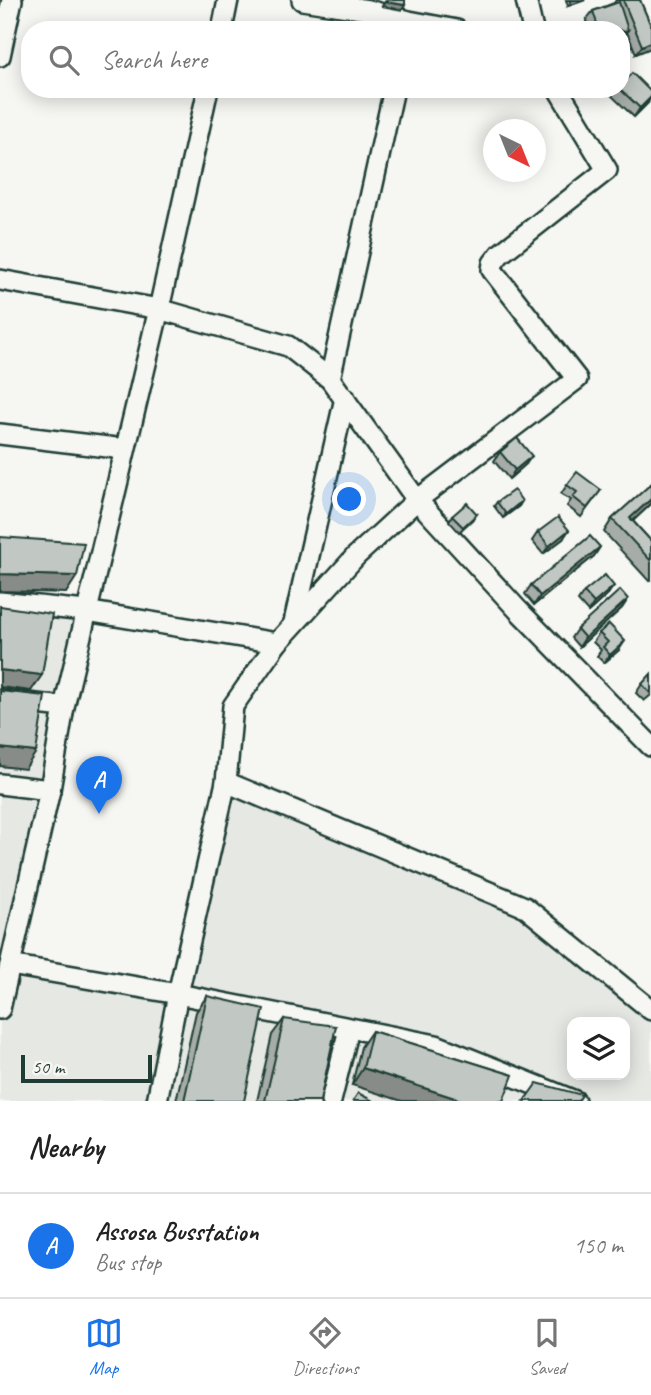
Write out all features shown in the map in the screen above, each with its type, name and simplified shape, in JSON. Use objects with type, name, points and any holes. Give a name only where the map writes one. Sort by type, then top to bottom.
[{"type":"street","points":[[0,56],[12,0]]},
{"type":"street","points":[[224,21],[228,0]]},
{"type":"street","points":[[302,0],[368,10],[396,21]]},
{"type":"street","points":[[526,0],[531,21]]},
{"type":"street","points":[[0,1009],[50,790],[64,707],[159,309],[206,98]]},
{"type":"street","points":[[330,379],[392,98]]},
{"type":"street","points":[[157,1101],[226,782],[233,706],[276,643],[356,556],[417,500],[577,379],[492,270],[500,254],[607,170],[563,98]]},
{"type":"street","points":[[0,280],[159,309],[288,346],[330,379],[417,500],[518,610],[651,746]]},
{"type":"street","points":[[293,625],[345,398]]},
{"type":"street","points":[[0,434],[124,449]]},
{"type":"street","points":[[0,603],[86,611],[276,643]]},
{"type":"street","points":[[0,700],[64,707]]},
{"type":"street","points":[[226,782],[525,907],[651,1010]]},
{"type":"street","points":[[0,784],[50,790]]},
{"type":"street","points":[[9,965],[178,994],[436,1045],[575,1101]]},
{"type":"street","points":[[331,1101],[349,1029]]},
{"type":"shaded area","points":[[0,604],[89,613],[17,962],[179,999],[227,786],[523,910],[651,1012],[651,1101],[0,1101]]},
{"type":"building","points":[[405,0],[405,5],[385,2]]},
{"type":"building","points":[[623,0],[640,0],[651,26],[651,42],[642,46]]},
{"type":"building","points":[[619,2],[625,21],[596,21],[593,11]]},
{"type":"building","points":[[632,73],[651,92],[651,97],[640,108],[629,98]]},
{"type":"building","points":[[517,438],[532,456],[515,470],[500,452]]},
{"type":"building","points":[[577,472],[601,490],[587,508],[573,497],[577,492],[567,485]]},
{"type":"building","points":[[651,484],[651,499],[630,518],[651,541],[651,561],[612,519]]},
{"type":"building","points":[[514,490],[522,501],[506,514],[497,502]]},
{"type":"building","points":[[467,503],[477,514],[463,527],[452,516]]},
{"type":"building","points":[[558,517],[569,530],[549,546],[538,532]]},
{"type":"building","points":[[590,536],[600,547],[540,596],[531,585]]},
{"type":"building","points":[[0,537],[84,543],[77,576],[0,574]]},
{"type":"building","points":[[605,575],[614,586],[594,603],[584,592]]},
{"type":"building","points":[[620,590],[628,599],[585,638],[577,629]]},
{"type":"building","points":[[0,606],[52,614],[42,675],[0,670]]},
{"type":"building","points":[[609,624],[625,641],[610,655],[603,647],[608,642],[599,633]]},
{"type":"building","points":[[651,674],[651,692],[650,693],[642,684]]},
{"type":"building","points":[[0,691],[45,696],[36,752],[0,748]]},
{"type":"building","points":[[207,996],[264,1009],[244,1101],[184,1101]]},
{"type":"building","points":[[284,1019],[336,1026],[320,1101],[265,1101]]},
{"type":"building","points":[[372,1031],[513,1075],[503,1101],[464,1101],[363,1068]]},
{"type":"building","points":[[537,1083],[582,1095],[578,1101],[524,1101]]},
{"type":"building","points":[[358,1093],[373,1101],[353,1101]]},
{"type":"place","name":"Assosa Busstation","points":[[99,814]]}]
